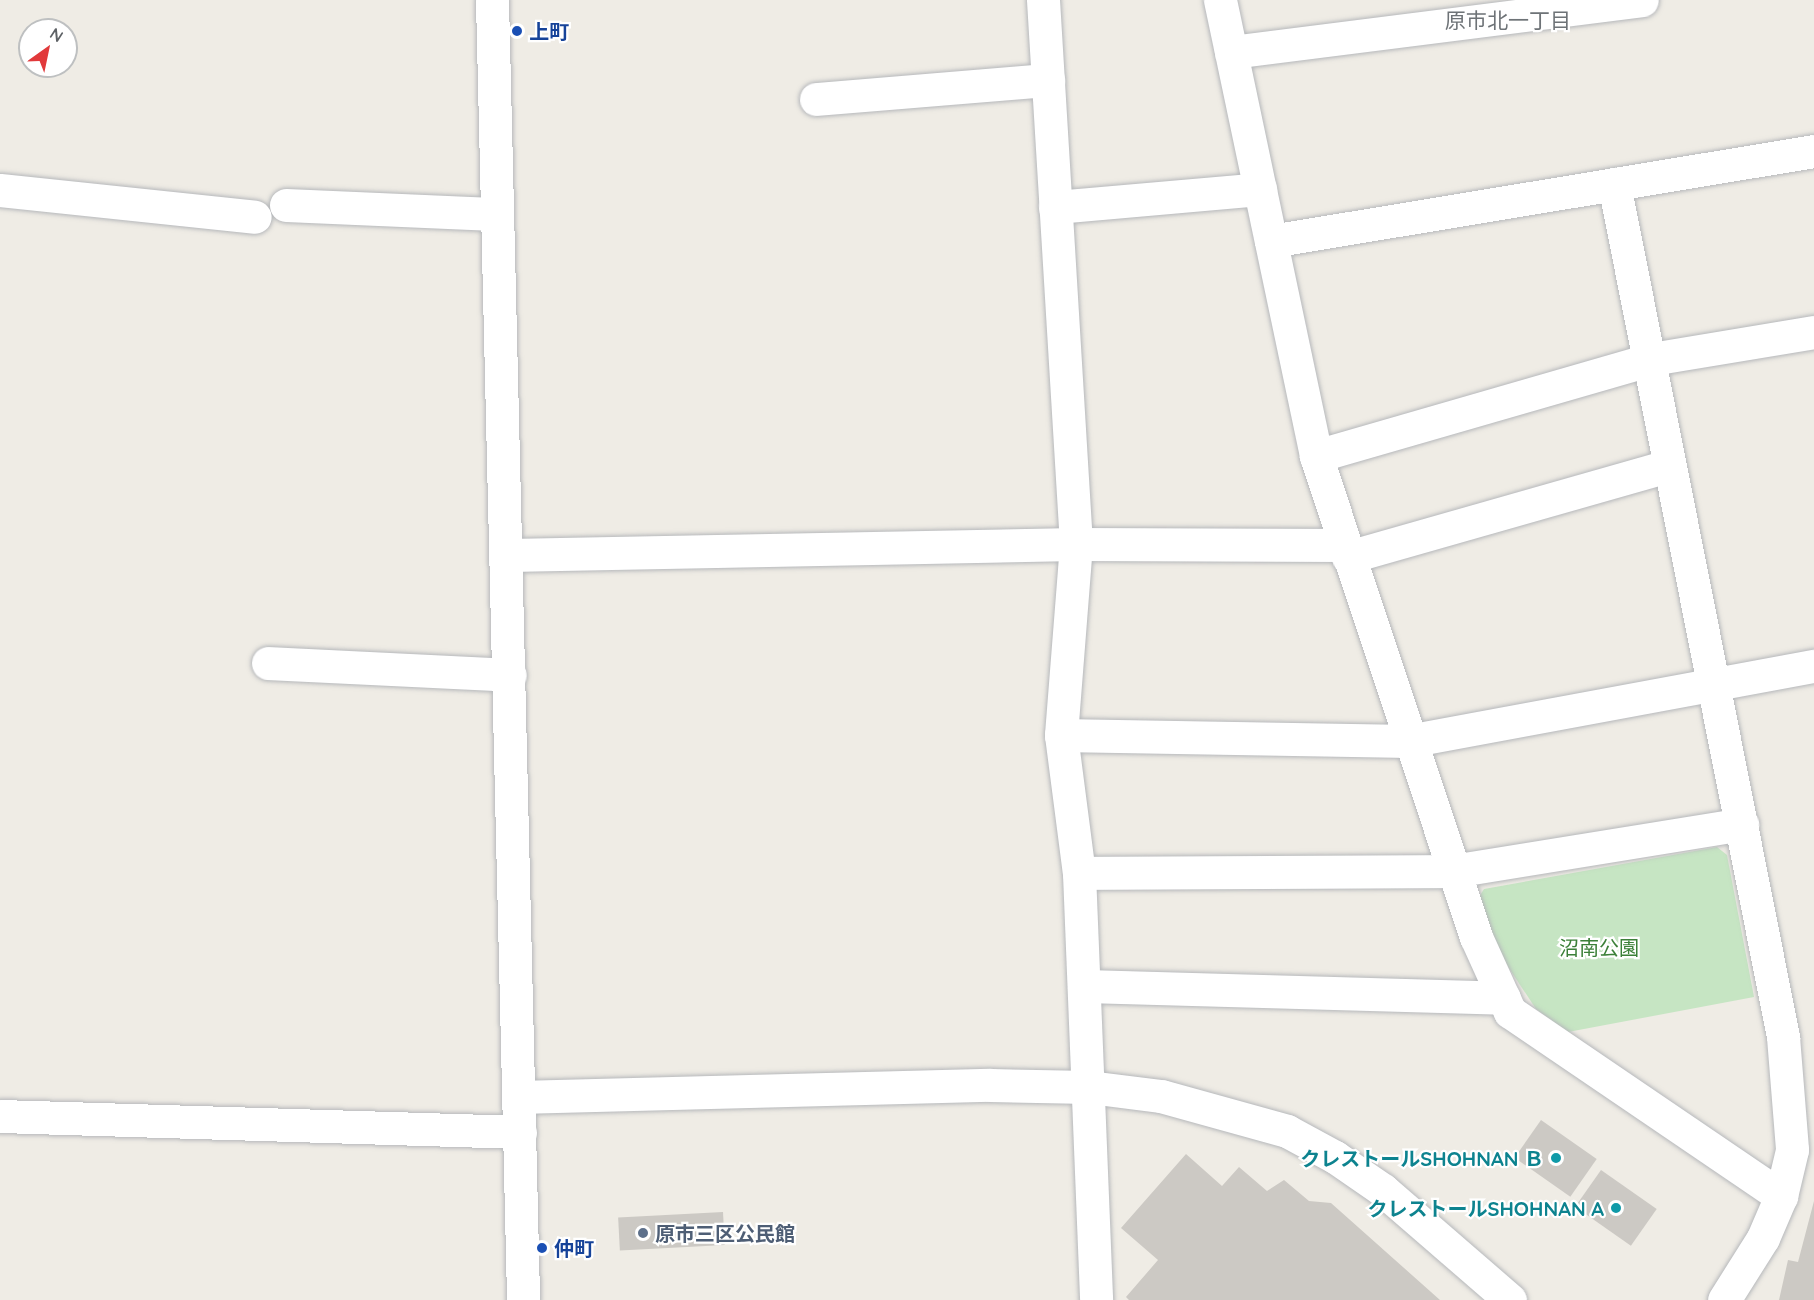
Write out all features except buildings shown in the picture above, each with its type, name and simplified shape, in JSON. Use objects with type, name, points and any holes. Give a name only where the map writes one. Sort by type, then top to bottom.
[{"type":"street","points":[[492,0],[496,214],[508,555],[523,1300]]},
{"type":"street","points":[[1043,0],[1076,544],[1061,735],[1078,873],[1089,1087],[1096,1300]]},
{"type":"street","points":[[1220,0],[1316,456],[1453,872],[1476,937],[1510,1012],[1552,1044],[1781,1196]]},
{"type":"street","points":[[1231,52],[1642,0]]},
{"type":"street","points":[[816,99],[1048,80]]},
{"type":"street","points":[[1271,241],[1814,151]]},
{"type":"street","points":[[1614,184],[1651,359],[1667,466],[1715,686],[1783,1037],[1792,1150],[1781,1196],[1763,1238],[1724,1300]]},
{"type":"street","points":[[1055,207],[1260,189]]},
{"type":"street","points":[[0,190],[255,218]]},
{"type":"street","points":[[286,205],[496,214]]},
{"type":"street","points":[[1316,456],[1651,359],[1814,332]]},
{"type":"street","points":[[508,555],[1076,544],[1346,551],[1667,466]]},
{"type":"street","points":[[268,663],[510,675]]},
{"type":"street","points":[[1061,735],[1408,741],[1814,666]]},
{"type":"street","points":[[1078,873],[1453,872],[1742,824]]},
{"type":"street","points":[[1084,986],[1504,998]]},
{"type":"street","points":[[518,1097],[990,1085],[1089,1087],[1161,1096],[1287,1131],[1383,1190],[1510,1300]]},
{"type":"street","points":[[0,1116],[520,1132]]},
{"type":"green space","name":"沼南公園","points":[[1717,847],[1727,855],[1754,997],[1568,1032],[1536,1009],[1491,941],[1476,902],[1484,889]]},
{"type":"place","name":"上町","points":[[517,31]]},
{"type":"place","name":"クレストールSHOHNAN Ｂ","points":[[1556,1158]]},
{"type":"place","name":"クレストールSHOHNAN A","points":[[1616,1208]]},
{"type":"place","name":"原市三区公民館","points":[[643,1233]]},
{"type":"place","name":"仲町","points":[[542,1248]]},
{"type":"district","name":"原市北一丁目","points":[[1508,20]]}]
